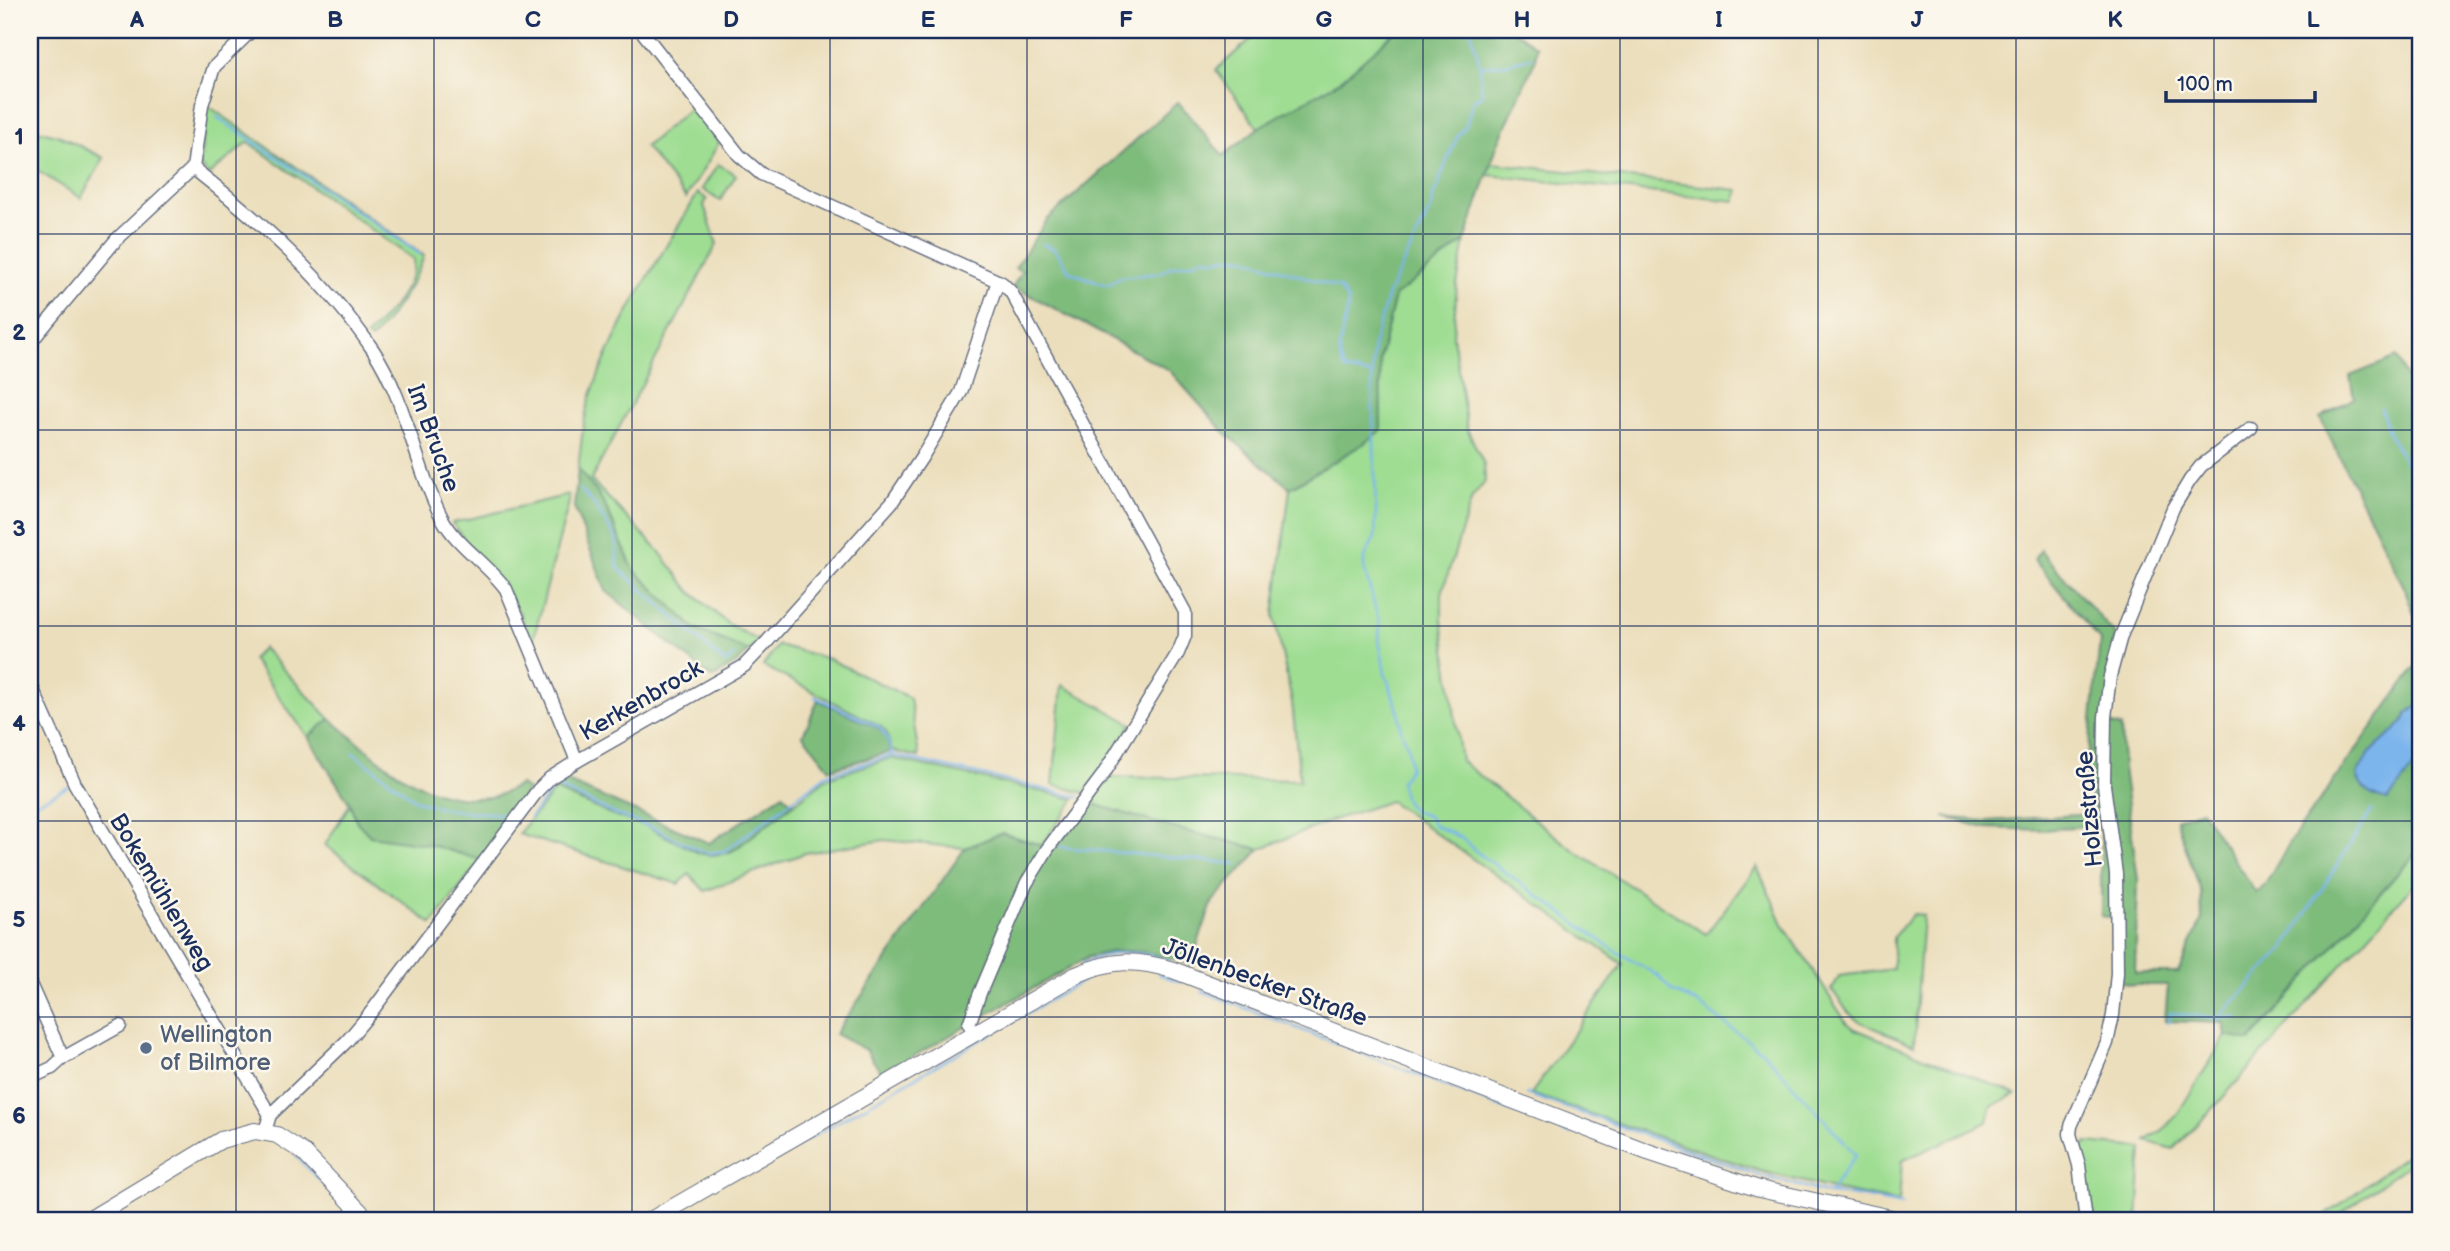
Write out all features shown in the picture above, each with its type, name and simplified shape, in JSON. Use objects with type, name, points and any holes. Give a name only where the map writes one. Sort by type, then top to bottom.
[{"type":"street","points":[[30,344],[116,240],[193,168],[202,105],[214,67],[252,30]]},
{"type":"street","points":[[641,30],[729,143],[761,174],[998,281],[1012,292],[1185,612],[1185,636],[1178,653],[1138,721],[1086,800],[1048,848],[1026,884],[980,993],[970,1024],[975,1034]]},
{"type":"street","name":"Im Bruche","points":[[193,168],[305,268],[373,349],[392,384],[430,492],[444,522],[459,542],[494,572],[506,589],[577,761]]},
{"type":"street","name":"Kerkenbrock","points":[[267,1123],[347,1041],[372,1011],[538,790],[550,778],[744,666],[892,502],[961,392],[998,281]]},
{"type":"street","name":"Holzstraße","points":[[2086,1221],[2079,1165],[2070,1133],[2107,1043],[2116,983],[2116,874],[2104,785],[2105,717],[2110,676],[2121,636],[2179,497],[2201,466],[2251,428]]},
{"type":"street","name":"Bokemühlenweg","points":[[30,683],[75,784],[267,1123]]},
{"type":"street","name":"Jöllenbecker Straße","points":[[649,1221],[1076,975],[1105,964],[1140,961],[1191,976],[1648,1152],[1759,1189],[1905,1221]]},
{"type":"street","points":[[30,984],[63,1058]]},
{"type":"street","points":[[30,1079],[120,1026]]},
{"type":"street","points":[[87,1221],[221,1140],[267,1123],[303,1152],[369,1221]]},
{"type":"green space","points":[[1261,30],[1397,30],[1340,81],[1258,128],[1216,70]]},
{"type":"green space","points":[[1397,30],[1513,30],[1537,47],[1535,61],[1498,143],[1465,241],[1395,296],[1380,358],[1381,430],[1290,488],[1225,433],[1169,370],[1013,286],[1022,271],[1015,268],[1047,220],[1178,102],[1223,156],[1258,128],[1340,81]]},
{"type":"green space","points":[[207,105],[424,256],[401,300],[371,340],[367,336],[405,290],[413,269],[413,259],[248,142],[209,175],[200,166]]},
{"type":"green space","points":[[693,106],[719,143],[686,198],[645,147]]},
{"type":"green space","points":[[30,128],[60,136],[104,158],[81,198],[30,166]]},
{"type":"green space","points":[[1492,163],[1739,190],[1735,201],[1487,175]]},
{"type":"green space","points":[[718,164],[736,175],[720,201],[702,189]]},
{"type":"green space","points":[[698,193],[707,199],[704,205],[717,244],[591,480],[658,550],[690,591],[728,624],[759,641],[749,651],[695,629],[633,569],[599,495],[578,469],[586,413],[601,368],[640,291]]},
{"type":"green space","points":[[1465,241],[1457,284],[1453,336],[1467,429],[1484,464],[1485,482],[1472,498],[1442,593],[1442,620],[1461,761],[1572,849],[1706,934],[1757,867],[1784,926],[1846,1022],[1855,1029],[2016,1094],[1991,1107],[1988,1122],[1902,1161],[1899,1202],[1760,1171],[1531,1094],[1623,964],[1390,801],[1260,849],[1173,828],[1090,803],[1109,777],[1300,780],[1292,702],[1274,615],[1290,488],[1381,430],[1380,358],[1395,296]]},
{"type":"green space","points":[[2397,357],[2420,406],[2420,630],[2404,587],[2320,418],[2354,398],[2350,376]]},
{"type":"green space","points":[[578,469],[599,495],[633,569],[695,629],[749,651],[737,663],[712,678],[606,591],[574,507]]},
{"type":"green space","points":[[569,495],[532,644],[520,613],[452,523]]},
{"type":"green space","points":[[2040,550],[2115,634],[2108,724],[2121,727],[2123,768],[2138,880],[2135,973],[2178,973],[2202,919],[2201,892],[2176,819],[2201,810],[2256,893],[2265,885],[2290,842],[2420,658],[2420,848],[2250,1041],[2226,1036],[2224,1023],[2165,1021],[2168,985],[2132,985],[2120,982],[2121,918],[2101,916],[2101,824],[2045,830],[1986,828],[1944,817],[1987,821],[2093,814],[2087,768],[2100,640],[2034,560]]},
{"type":"green space","points":[[778,645],[829,659],[910,698],[919,757],[892,751],[886,732],[880,726],[763,666]]},
{"type":"green space","points":[[263,648],[330,719],[308,737],[252,659]]},
{"type":"green space","points":[[1062,685],[1132,724],[1085,793],[1053,785]]},
{"type":"green space","points":[[818,700],[878,728],[887,738],[890,752],[830,769],[803,735]]},
{"type":"green space","points":[[330,719],[384,763],[423,787],[466,798],[490,797],[520,785],[528,790],[499,829],[481,860],[431,845],[370,836],[357,822],[350,804],[308,737]]},
{"type":"green space","points":[[891,758],[1075,799],[1041,846],[1002,833],[965,848],[884,840],[805,853],[705,891],[689,874],[679,884],[518,834],[555,790],[615,816],[646,826],[699,853],[734,850],[827,778]]},
{"type":"green space","points":[[558,778],[709,843],[783,794],[793,804],[734,850],[708,855],[646,826],[547,787]]},
{"type":"green space","points":[[1090,803],[1173,828],[1260,849],[1213,901],[1190,965],[1128,951],[1089,957],[882,1074],[866,1050],[835,1034],[965,848],[1002,833],[1054,849]]},
{"type":"green space","points":[[350,804],[357,822],[481,860],[432,924],[325,845]]},
{"type":"green space","points":[[2420,848],[2420,878],[2209,1113],[2173,1149],[2146,1141],[2164,1129],[2178,1113],[2226,1036],[2250,1040]]},
{"type":"green space","points":[[1913,914],[1923,915],[1914,1045],[1858,1021],[1832,990],[1839,976],[1893,969],[1893,937]]},
{"type":"green space","points":[[2087,1143],[2142,1148],[2138,1221],[2094,1221],[2082,1147]]},
{"type":"green space","points":[[2420,1145],[2420,1156],[2330,1221],[2318,1221]]},
{"type":"water","points":[[2420,704],[2420,759],[2388,800],[2373,795],[2361,785],[2357,775],[2370,753]]},
{"type":"waterway","points":[[1471,30],[1480,66]]},
{"type":"waterway","points":[[1372,375],[1374,343],[1388,294],[1432,206],[1433,194],[1439,186],[1458,135],[1466,126],[1473,100],[1482,96],[1480,66],[1507,64],[1532,57]]},
{"type":"waterway","points":[[217,117],[420,254]]},
{"type":"waterway","points":[[1043,244],[1056,250],[1070,272],[1107,285],[1120,277],[1160,273],[1170,267],[1195,262],[1203,257],[1214,260],[1227,257],[1244,258],[1340,288],[1348,301],[1340,348],[1342,363],[1346,370],[1372,375],[1376,515],[1375,537],[1364,559],[1364,568],[1380,625],[1379,640],[1385,673],[1408,747],[1410,767],[1400,782],[1406,803],[1414,811],[1428,816],[1434,825],[1462,838],[1474,850],[1614,950],[1657,975],[1672,991],[1699,1004],[1764,1053],[1856,1155],[1836,1182],[1831,1194],[1858,1196],[1902,1205]]},
{"type":"waterway","points":[[2381,408],[2391,438],[2420,487]]},
{"type":"waterway","points":[[580,489],[594,504],[616,538],[618,568],[725,663],[735,655]]},
{"type":"waterway","points":[[815,697],[879,727],[887,738],[892,755]]},
{"type":"waterway","points":[[353,753],[417,801],[451,810],[512,815]]},
{"type":"waterway","points":[[530,817],[555,786],[694,848],[709,853],[725,851],[826,775],[892,755],[1079,797]]},
{"type":"waterway","points":[[30,806],[68,787]]},
{"type":"waterway","points":[[2169,1023],[2170,1013],[2219,1018],[2285,947],[2372,810]]},
{"type":"waterway","points":[[1061,847],[1237,864]]},
{"type":"waterway","points":[[1083,964],[1104,956],[1125,953],[1168,961]]},
{"type":"waterway","points":[[1159,974],[1181,982]]},
{"type":"waterway","points":[[775,1158],[1088,978]]},
{"type":"waterway","points":[[1202,991],[1570,1134]]},
{"type":"waterway","points":[[2220,1018],[2237,1017]]},
{"type":"waterway","points":[[1527,1094],[1759,1175],[1830,1194]]},
{"type":"waterway","points":[[296,1156],[328,1189]]},
{"type":"waterway","points":[[633,1221],[645,1215]]},
{"type":"place","name":"Wellington of Bilmore","points":[[146,1048]]}]
